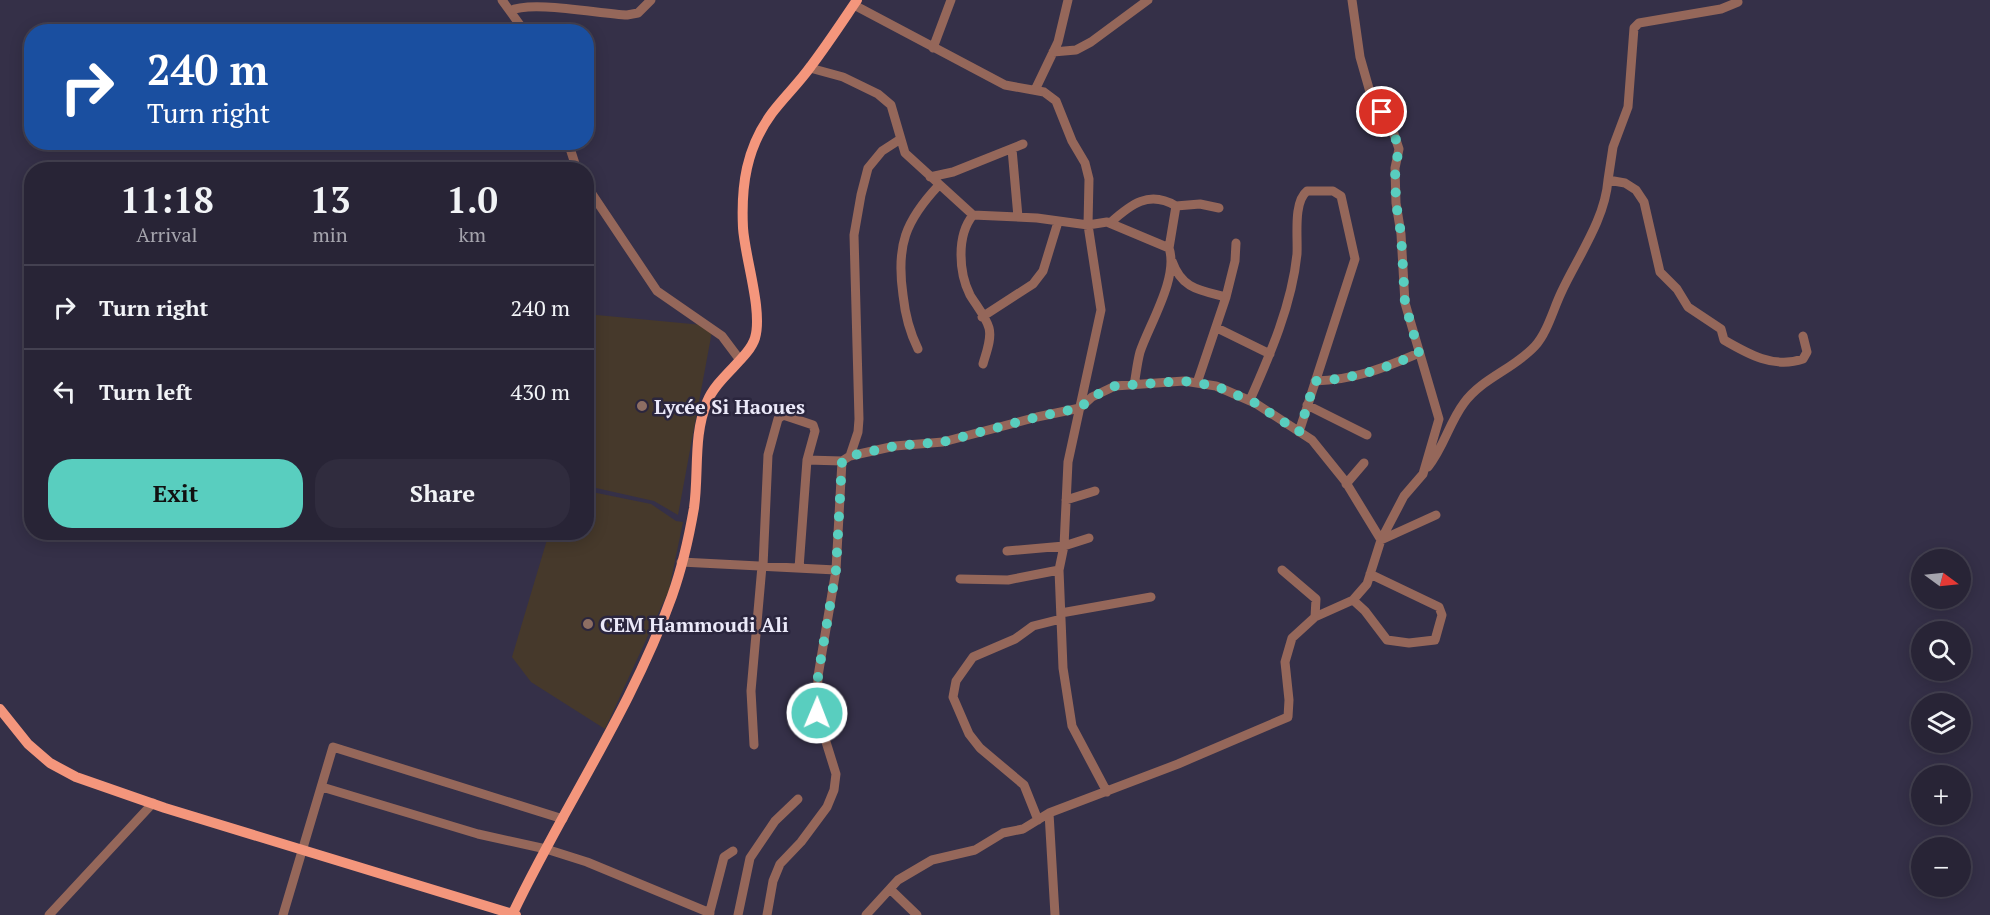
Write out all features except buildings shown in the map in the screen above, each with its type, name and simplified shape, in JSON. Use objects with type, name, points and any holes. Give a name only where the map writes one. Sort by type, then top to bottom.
[{"type":"main road","points":[[0,709],[28,744],[50,763],[76,777],[153,803],[514,914],[546,849],[614,724],[655,639],[681,562],[694,508],[704,412],[714,389],[755,339],[757,321],[744,230],[744,173],[752,147],[771,114],[810,68],[856,2]]},
{"type":"street","points":[[502,0],[519,24]]},
{"type":"street","points":[[510,11],[516,8],[534,7],[627,15],[638,13],[651,0]]},
{"type":"street","points":[[933,48],[951,0]]},
{"type":"street","points":[[1035,90],[1053,52],[1068,0]]},
{"type":"street","points":[[1053,52],[1076,50],[1091,42],[1148,0]]},
{"type":"street","points":[[1352,0],[1360,57],[1372,99],[1391,125],[1399,149],[1395,168],[1396,203],[1401,234],[1405,303],[1439,419],[1423,474]]},
{"type":"street","points":[[866,915],[898,880],[932,860],[975,850],[1004,833],[1023,829],[1049,813],[1107,792],[1288,717],[1289,700],[1285,662],[1292,638],[1315,617],[1353,600],[1367,585],[1381,540],[1404,496],[1442,450],[1464,402],[1486,381],[1536,346],[1566,281],[1575,269],[1607,195],[1613,147],[1628,107],[1634,28],[1639,23],[1721,9],[1738,2],[1737,0]]},
{"type":"street","points":[[856,2],[933,48],[1005,85],[1044,92],[1056,101],[1072,141],[1086,163],[1089,179],[1088,225],[1101,310],[1068,462],[1064,546],[1059,570],[1063,668],[1072,726],[1107,792]]},
{"type":"street","points":[[810,68],[843,77],[878,93],[891,105],[899,140],[905,153],[972,215],[1088,225],[1110,223],[1169,248]]},
{"type":"street","points":[[767,915],[773,880],[780,864],[820,816],[834,790],[836,774],[817,713],[818,676],[836,570],[846,458],[859,426],[856,225],[868,168],[882,151],[899,140]]},
{"type":"street","points":[[930,177],[953,172],[1023,144]]},
{"type":"street","points":[[1012,149],[1018,218]]},
{"type":"street","points":[[1608,180],[1625,183],[1636,190],[1644,202],[1660,272],[1677,289],[1688,307],[1721,329],[1724,340],[1760,358],[1784,363],[1803,359],[1807,352],[1803,336]]},
{"type":"street","points":[[918,349],[906,319],[899,270],[901,247],[919,206],[939,185]]},
{"type":"street","points":[[1250,400],[1270,354],[1295,268],[1299,201],[1307,191],[1333,190],[1341,196],[1355,260],[1299,432]]},
{"type":"street","points":[[594,197],[657,291],[722,336],[740,360]]},
{"type":"street","points":[[1110,223],[1132,204],[1149,198],[1161,199],[1176,206],[1200,204],[1219,208]]},
{"type":"street","points":[[1176,206],[1169,248],[1177,276],[1185,283],[1226,297]]},
{"type":"street","points":[[972,215],[963,232],[961,252],[969,292],[988,327],[989,345],[983,364]]},
{"type":"street","points":[[982,317],[1033,284],[1043,271],[1058,222]]},
{"type":"street","points":[[1197,383],[1226,297],[1235,261],[1236,243]]},
{"type":"street","points":[[1134,385],[1139,354],[1162,296],[1171,258]]},
{"type":"street","points":[[1217,328],[1270,354]]},
{"type":"street","points":[[1315,381],[1346,379],[1376,372],[1419,353]]},
{"type":"street","points":[[807,460],[846,458],[895,446],[943,442],[1080,408],[1092,397],[1115,386],[1184,381],[1216,386],[1250,400],[1312,440],[1346,484],[1381,540]]},
{"type":"street","points":[[1308,405],[1367,435]]},
{"type":"street","points":[[754,745],[751,691],[762,566],[768,455],[780,416],[813,424],[815,431],[807,460],[799,568]]},
{"type":"street","points":[[1346,484],[1364,463]]},
{"type":"street","points":[[1066,500],[1095,490]]},
{"type":"street","points":[[1381,540],[1436,515]]},
{"type":"street","points":[[1007,551],[1064,546],[1089,538]]},
{"type":"street","points":[[681,562],[836,570]]},
{"type":"street","points":[[960,579],[1008,580],[1059,570]]},
{"type":"street","points":[[1282,570],[1316,599],[1315,617]]},
{"type":"street","points":[[1353,600],[1365,611],[1387,640],[1409,643],[1435,640],[1442,615],[1439,607],[1370,574]]},
{"type":"street","points":[[1038,820],[1024,785],[980,748],[969,734],[953,697],[956,681],[973,657],[1015,639],[1032,626],[1061,616],[1150,597]]},
{"type":"street","points":[[284,915],[333,747],[563,819]]},
{"type":"street","points":[[322,787],[478,834],[546,849],[587,862],[709,914],[724,857],[733,851]]},
{"type":"street","points":[[738,915],[750,858],[775,821],[798,799]]},
{"type":"street","points":[[49,915],[153,803]]},
{"type":"street","points":[[1049,813],[1055,915]]},
{"type":"street","points":[[890,889],[917,915]]},
{"type":"shaded area","name":"Lycée Si Haoues","points":[[594,315],[713,326],[678,515],[654,501],[594,488]]},
{"type":"shaded area","name":"CEM Hammoudi Ali","points":[[594,492],[651,504],[676,521],[683,522],[669,590],[605,729],[531,682],[512,657],[547,540],[594,540]]},
{"type":"place","name":"Lycée Si Haoues","points":[[642,406]]},
{"type":"place","name":"CEM Hammoudi Ali","points":[[588,624]]},
{"type":"route","points":[[817,713],[818,676],[836,570],[842,461],[850,456],[895,446],[943,442],[1080,408],[1092,397],[1115,386],[1184,381],[1216,386],[1255,403],[1299,432],[1315,381],[1346,379],[1376,372],[1419,353],[1405,303],[1401,234],[1396,203],[1395,168],[1399,149],[1391,125],[1382,112]]}]
